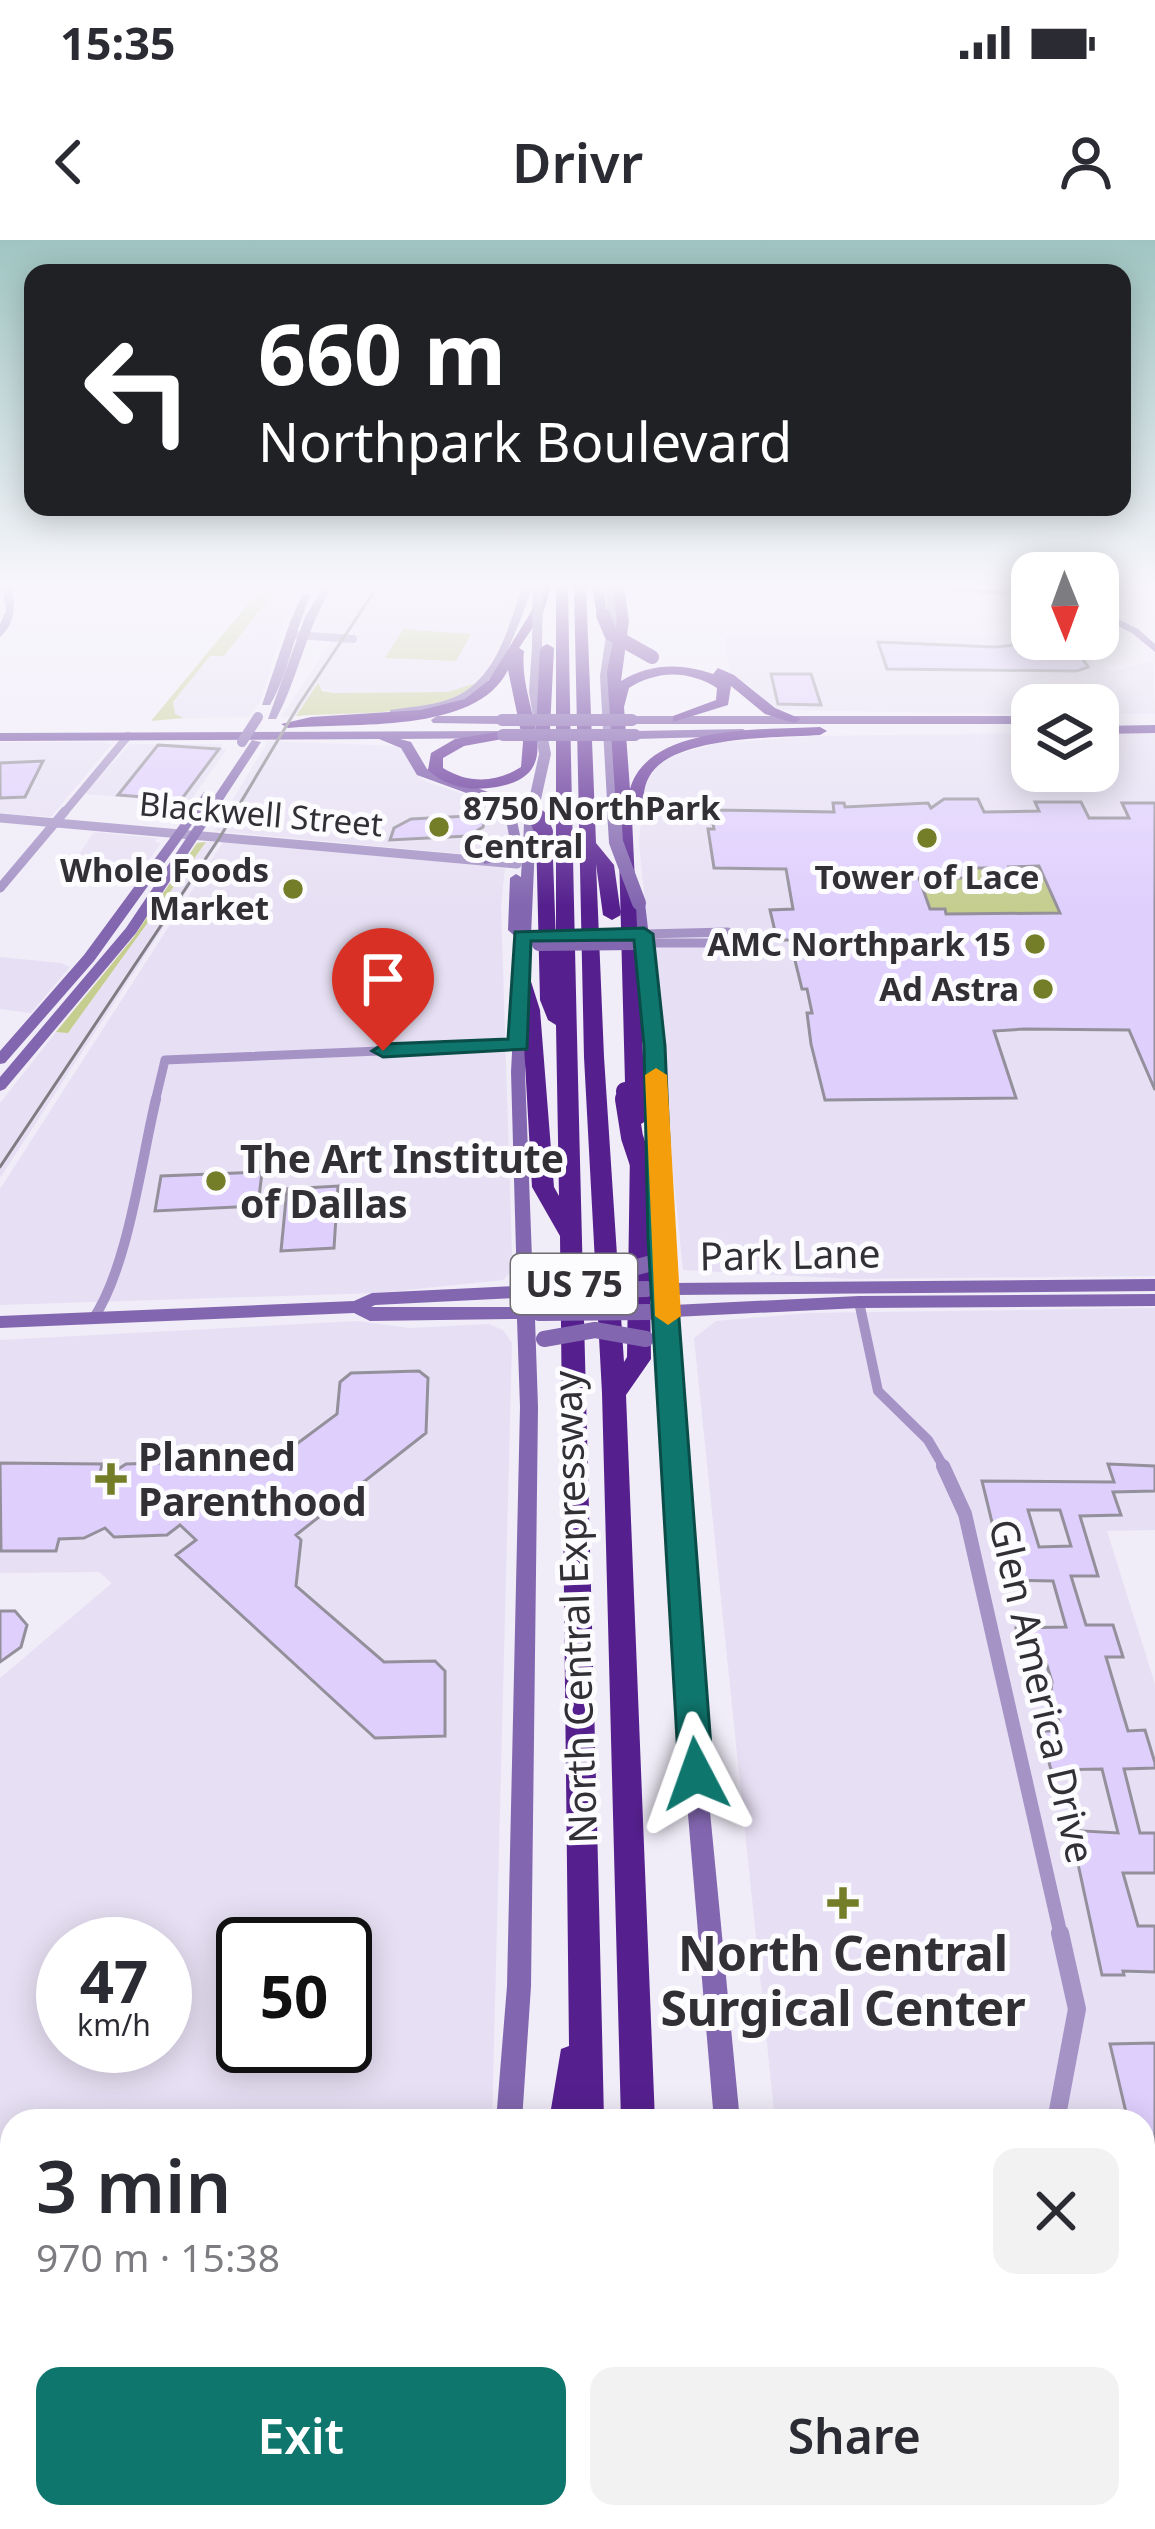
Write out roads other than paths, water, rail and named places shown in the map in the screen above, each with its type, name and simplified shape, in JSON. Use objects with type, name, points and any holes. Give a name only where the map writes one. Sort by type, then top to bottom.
[{"type":"highway","points":[[288,724],[419,713],[463,703],[482,693]]},
{"type":"highway","points":[[502,728],[450,745],[436,756],[434,770],[454,781],[485,784],[528,769],[533,749],[518,693]]},
{"type":"highway","points":[[544,729],[545,693]]},
{"type":"highway","name":"North Central Expressway","points":[[563,693],[587,2109]]},
{"type":"highway","name":"North Central Expressway","points":[[583,693],[596,1104],[614,1393],[638,2109]]},
{"type":"highway","points":[[620,693],[625,716]]},
{"type":"highway","points":[[614,1393],[639,1359],[623,693]]},
{"type":"highway","points":[[678,727],[716,707],[726,693]]},
{"type":"highway","points":[[745,693],[767,713],[794,719]]},
{"type":"highway","points":[[678,727],[723,730],[745,719],[753,704]]},
{"type":"highway","points":[[626,852],[638,784],[659,758],[711,741],[820,731]]},
{"type":"highway","points":[[483,795],[519,805],[542,825],[549,1000],[565,1038]]},
{"type":"highway","points":[[588,844],[606,865],[625,1091],[632,1137],[652,1197],[658,1252]]},
{"type":"highway","points":[[522,976],[531,1010],[543,1187],[572,1238]]},
{"type":"highway","points":[[568,2109],[585,1970]]},
{"type":"main road","points":[[5,1065],[91,980],[131,930],[283,693]]},
{"type":"main road","points":[[320,720],[432,708],[471,693]]},
{"type":"main road","name":"North Central Expressway","points":[[510,2109],[519,1986],[528,1353],[534,1291],[525,1255],[519,1045],[522,939],[528,929],[528,841],[544,767],[544,729],[534,693]]},
{"type":"main road","points":[[605,693],[616,842],[639,904],[655,1046],[656,1289],[669,1357],[708,1951],[727,2109]]},
{"type":"main road","points":[[576,728],[625,716],[678,727],[1011,730]]},
{"type":"main road","points":[[745,719],[1011,721]]},
{"type":"main road","points":[[1119,722],[1155,725]]},
{"type":"main road","points":[[0,727],[288,724],[576,728],[635,735],[678,727]]},
{"type":"main road","points":[[1119,728],[1155,725]]},
{"type":"main road","points":[[0,737],[428,734],[502,728]]},
{"type":"main road","points":[[330,734],[395,740],[416,755]]},
{"type":"main road","points":[[428,734],[417,746],[422,772],[483,795]]},
{"type":"main road","name":"North Central Expressway","points":[[483,795],[512,818],[517,860],[514,930],[522,939]]},
{"type":"main road","points":[[0,1086],[5,1065],[135,896],[189,835]]},
{"type":"main road","points":[[488,861],[517,860]]},
{"type":"main road","points":[[131,930],[125,927],[139,905],[135,896]]},
{"type":"main road","points":[[522,939],[640,939]]},
{"type":"main road","points":[[72,977],[91,980]]},
{"type":"main road","points":[[525,1255],[549,1269],[622,1271],[658,1252]]},
{"type":"main road","name":"Park Lane","points":[[357,1307],[370,1315],[658,1312],[1104,1293],[1155,1285]]},
{"type":"main road","points":[[859,1302],[872,1293],[921,1286]]},
{"type":"main road","name":"Park Lane","points":[[0,1322],[357,1307],[390,1297],[534,1291],[921,1286],[1104,1293],[1155,1300]]},
{"type":"main road","points":[[528,1353],[544,1339],[566,1332],[620,1331],[646,1339],[669,1357]]},
{"type":"street","points":[[2,882],[128,736]]},
{"type":"street","name":"Blackwell Street","points":[[0,818],[488,861]]},
{"type":"street","points":[[733,933],[750,943],[640,939],[733,933]]},
{"type":"street","points":[[93,1319],[106,1300],[116,1267],[165,1060],[519,1045]]},
{"type":"street","name":"Glen America Drive","points":[[859,1302],[878,1391],[928,1440],[954,1484],[964,1514],[1078,2008],[1077,2039],[1057,2109]]},
{"type":"tram line","points":[[0,1167],[220,837],[307,693]]},
{"type":"place","name":"8750 NorthPark Central","points":[[439,827]]},
{"type":"place","name":"Tower of Lace","points":[[927,838]]},
{"type":"place","name":"Whole Foods Market","points":[[293,889]]},
{"type":"place","name":"AMC Northpark 15","points":[[1035,944]]},
{"type":"place","name":"Ad Astra","points":[[1043,989]]},
{"type":"place","name":"The Art Institute of Dallas","points":[[216,1181]]},
{"type":"place","name":"Planned Parenthood","points":[[111,1479]]},
{"type":"place","name":"North Central Surgical Center","points":[[843,1903]]}]
